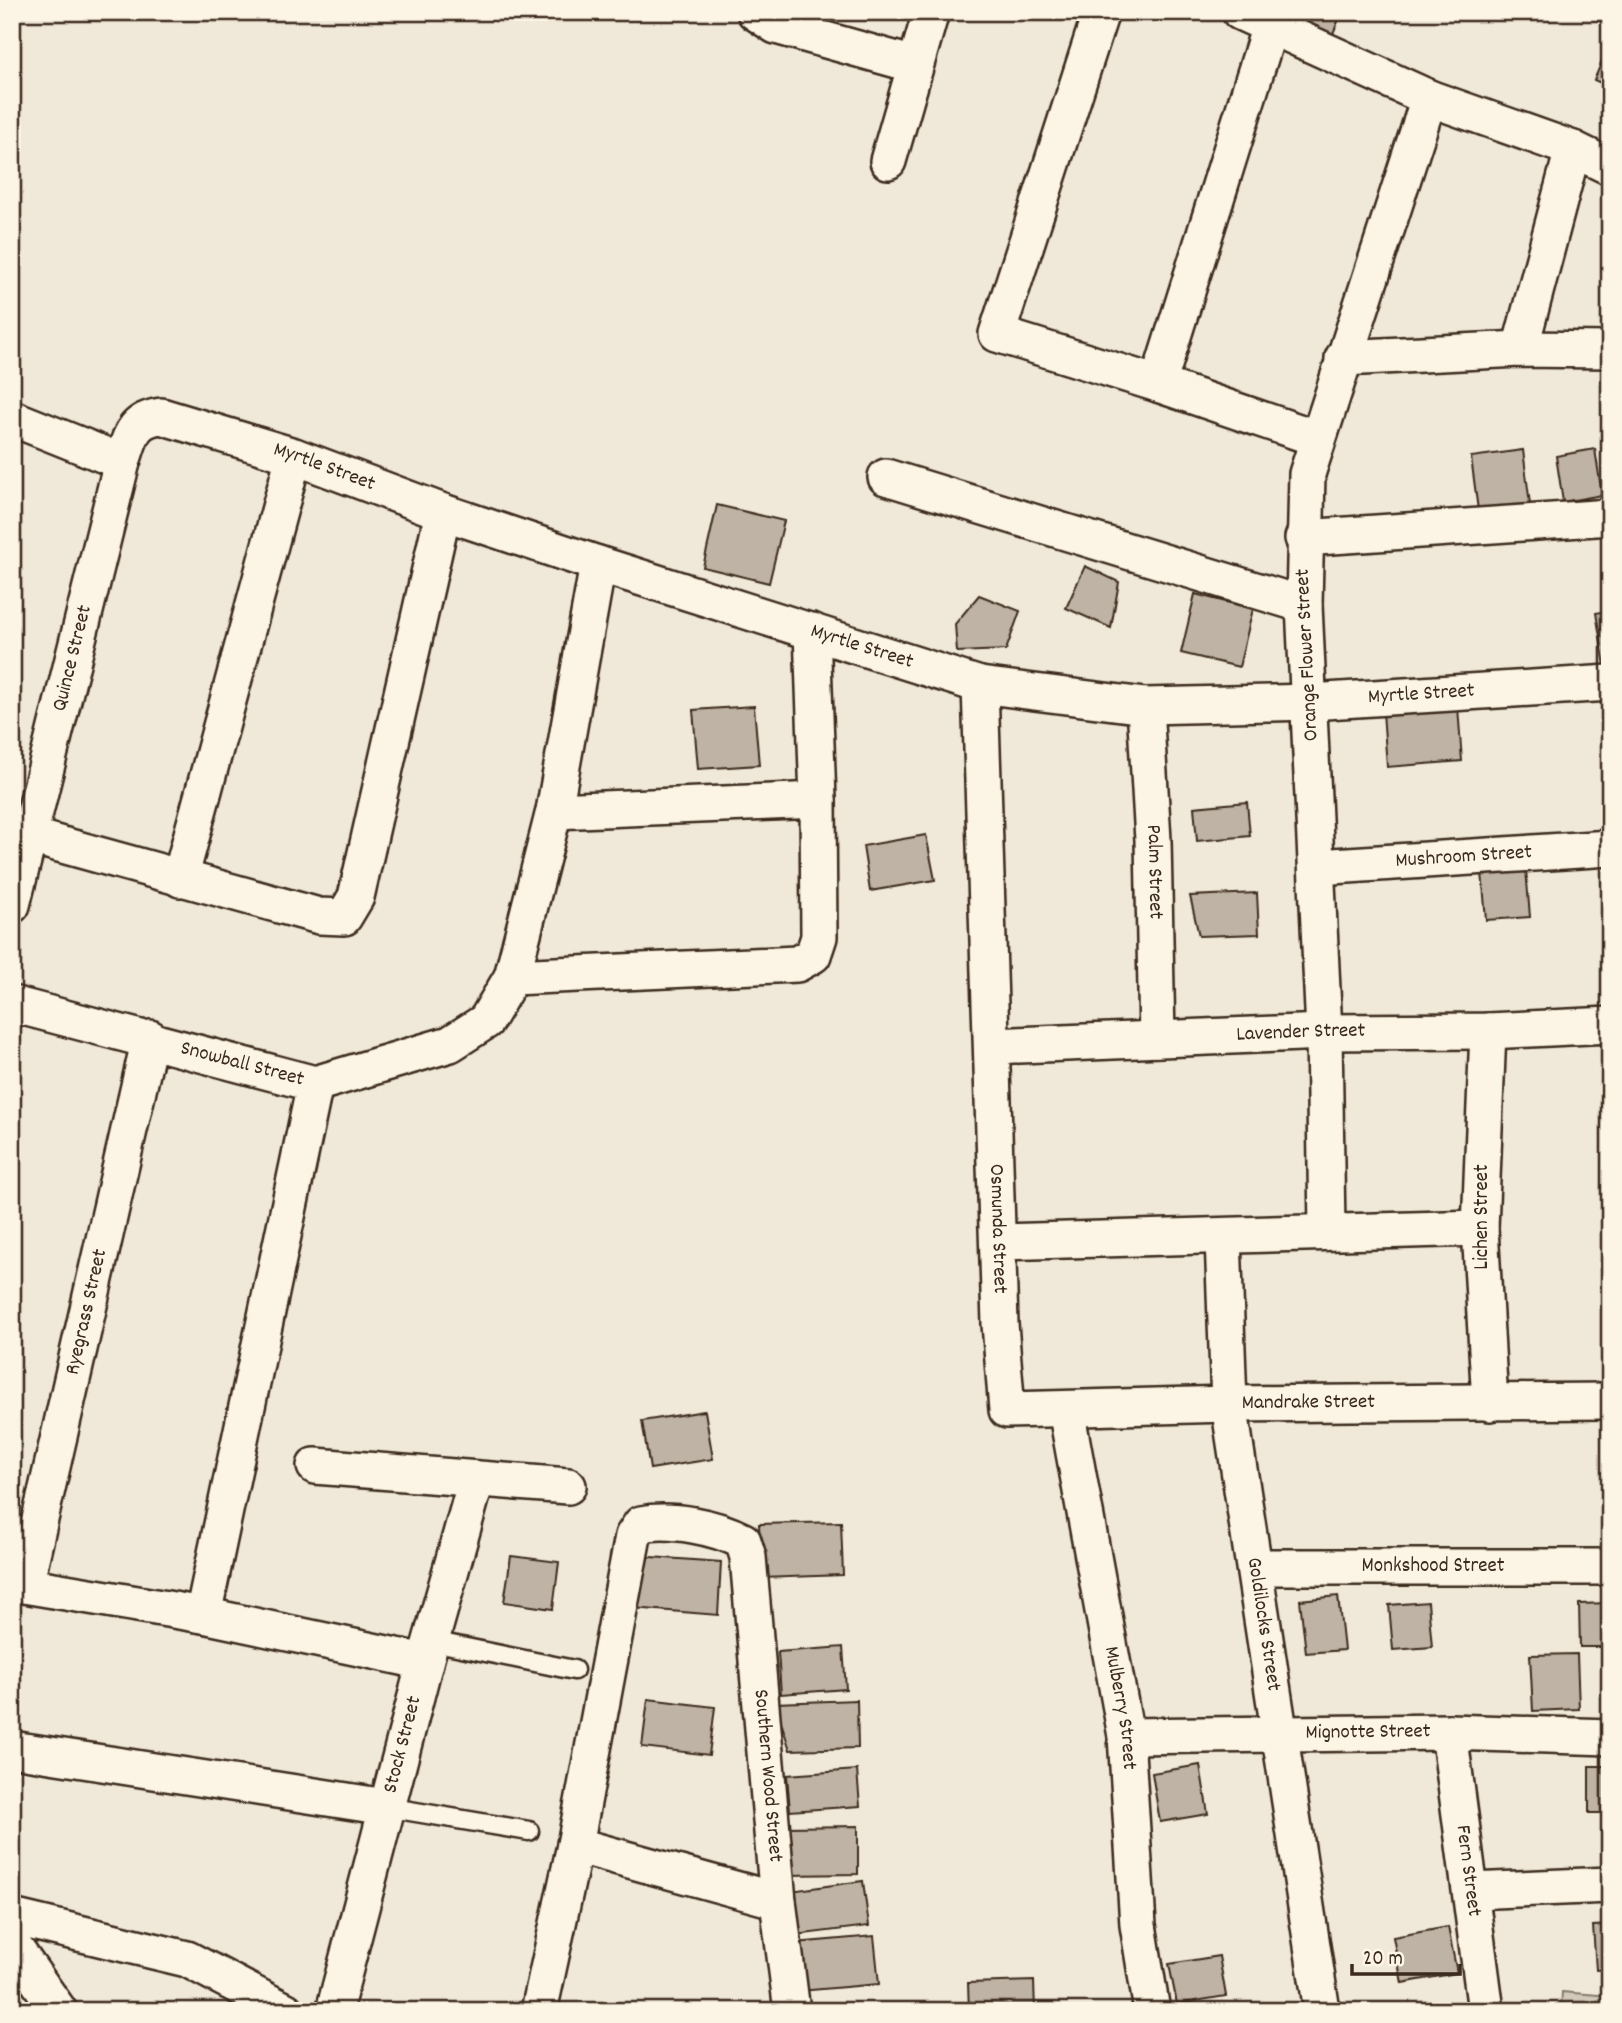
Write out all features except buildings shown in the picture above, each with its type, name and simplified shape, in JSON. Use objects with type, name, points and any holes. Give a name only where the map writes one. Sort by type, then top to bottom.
[{"type":"street","points":[[755,12],[776,26],[915,65]]},
{"type":"street","points":[[888,161],[931,12]]},
{"type":"street","points":[[1101,12],[997,334],[1158,384],[1316,438]]},
{"type":"street","points":[[1158,384],[1255,19],[1429,98],[1573,149],[1610,167]]},
{"type":"street","name":"Orange Flower Street","points":[[1327,1232],[1324,1032],[1304,605],[1303,538],[1307,474],[1316,438],[1429,98]]},
{"type":"street","points":[[1520,349],[1573,149]]},
{"type":"street","points":[[1343,358],[1520,349],[1610,350]]},
{"type":"street","name":"Myrtle Street","points":[[144,418],[160,416],[294,456],[443,512],[598,564],[980,685],[1145,706],[1310,702],[1610,683]]},
{"type":"street","points":[[12,418],[122,462]]},
{"type":"street","name":"Quince Street","points":[[12,905],[20,833],[122,462],[136,426],[144,418]]},
{"type":"street","points":[[180,879],[294,456]]},
{"type":"street","points":[[886,477],[1304,605]]},
{"type":"street","points":[[20,833],[319,916],[344,916],[356,897],[443,512]]},
{"type":"street","points":[[1303,538],[1610,517]]},
{"type":"street","points":[[598,564],[554,811],[512,977],[797,964],[813,955],[819,937],[818,800],[812,631]]},
{"type":"street","name":"Osmunda Street","points":[[980,685],[998,1242],[1007,1410]]},
{"type":"street","name":"Palm Street","points":[[1145,706],[1153,840],[1157,1039]]},
{"type":"street","points":[[554,811],[818,800]]},
{"type":"street","name":"Mushroom Street","points":[[1317,867],[1610,848]]},
{"type":"street","name":"Snowball Street","points":[[12,1004],[150,1038],[315,1084],[450,1044],[469,1034],[486,1021],[512,977]]},
{"type":"street","name":"Lavender Street","points":[[993,1046],[1324,1032],[1488,1031],[1610,1026]]},
{"type":"street","name":"Lichen Street","points":[[1488,1031],[1480,1227],[1490,1403]]},
{"type":"street","name":"Ryegrass Street","points":[[19,1584],[150,1038]]},
{"type":"street","points":[[203,1615],[315,1084]]},
{"type":"street","points":[[998,1242],[1480,1227]]},
{"type":"street","name":"Goldilocks Street","points":[[1223,1237],[1228,1404],[1282,1734],[1322,2011]]},
{"type":"street","name":"Mandrake Street","points":[[1007,1410],[1228,1404],[1610,1401]]},
{"type":"street","name":"Mulberry Street","points":[[1066,1409],[1125,1736],[1138,1924],[1152,2011]]},
{"type":"street","points":[[316,1466],[476,1482],[568,1486]]},
{"type":"street","name":"Stock Street","points":[[334,2011],[386,1807],[476,1482]]},
{"type":"street","name":"Southern Wood Street","points":[[575,1845],[633,1536],[640,1524],[655,1521],[728,1533],[743,1541],[748,1557],[778,1901],[792,2011]]},
{"type":"street","name":"Monkshood Street","points":[[1256,1567],[1610,1567]]},
{"type":"street","points":[[19,1584],[429,1651]]},
{"type":"street","name":"Mignotte Street","points":[[1125,1736],[1449,1732],[1610,1737]]},
{"type":"street","name":"Fern Street","points":[[1449,1732],[1486,2011]]},
{"type":"street","points":[[12,1749],[386,1807]]},
{"type":"street","points":[[539,2011],[575,1845],[778,1901]]},
{"type":"street","points":[[1471,1891],[1610,1885]]},
{"type":"street","points":[[12,1917],[187,1959],[286,2011]]},
{"type":"street","points":[[12,1944],[59,2011]]},
{"type":"lane","points":[[429,1651],[574,1670]]},
{"type":"lane","points":[[386,1807],[529,1832]]},
{"type":"shaded area","points":[[1562,1992],[1610,1996],[1610,2011],[1561,2011]]}]
